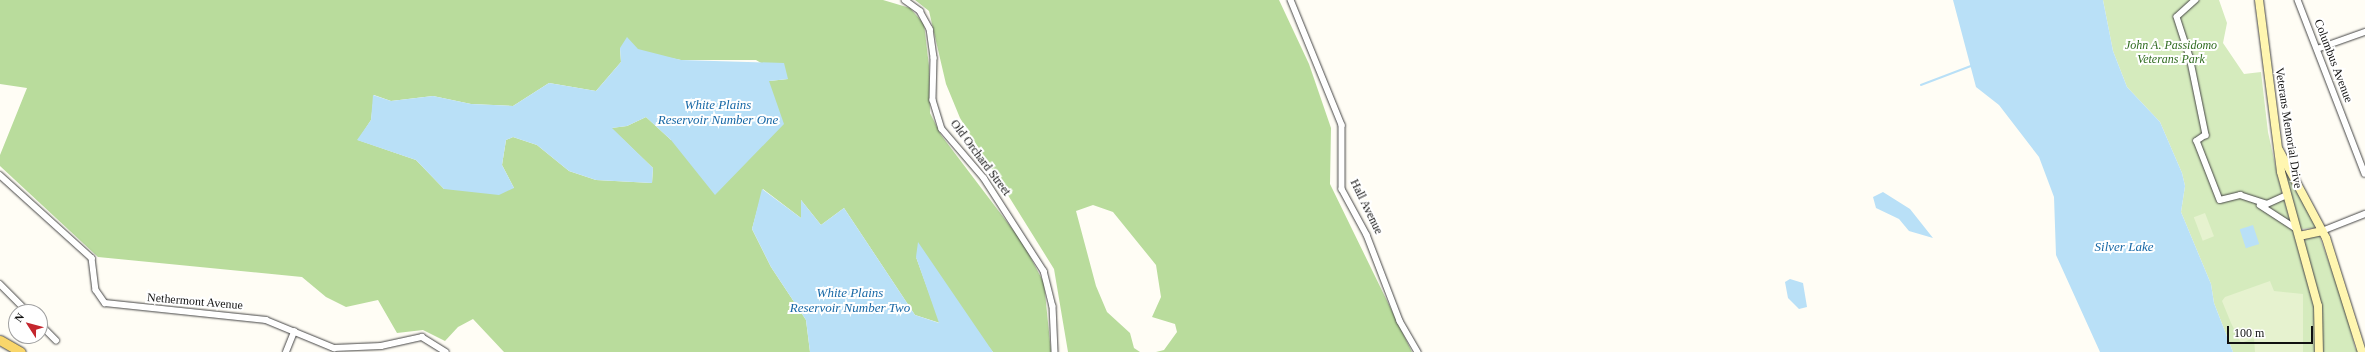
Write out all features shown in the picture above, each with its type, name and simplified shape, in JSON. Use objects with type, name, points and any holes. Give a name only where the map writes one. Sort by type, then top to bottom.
[{"type":"main road","name":"Veterans Memorial Drive","points":[[2259,0],[2277,147],[2287,196],[2318,306],[2319,352]]},
{"type":"main road","points":[[2277,147],[2322,231],[2362,352]]},
{"type":"main road","points":[[2298,233],[2322,231]]},
{"type":"main road","points":[[0,340],[21,352]]},
{"type":"street","name":"Old Orchard Street","points":[[905,0],[920,11],[930,29],[934,58],[933,100],[942,129],[984,178],[1044,272],[1053,306],[1055,352]]},
{"type":"street","name":"Hall Avenue","points":[[1291,0],[1342,125],[1342,189],[1367,235],[1400,321],[1418,352]]},
{"type":"street","points":[[2196,0],[2177,17],[2190,57],[2206,135],[2197,141],[2220,200],[2240,195],[2258,203],[2298,233]]},
{"type":"street","name":"Columbus Avenue","points":[[2298,0],[2365,174]]},
{"type":"street","points":[[2317,49],[2365,32]]},
{"type":"street","name":"Nethermont Avenue","points":[[0,175],[92,258],[96,290],[105,303],[266,320],[294,332],[340,348],[381,346],[422,337],[446,352]]},
{"type":"street","points":[[2258,203],[2273,203],[2287,196]]},
{"type":"street","points":[[2322,231],[2365,214]]},
{"type":"street","points":[[0,284],[20,304]]},
{"type":"street","points":[[48,332],[56,340]]},
{"type":"street","points":[[286,352],[294,332]]},
{"type":"green space","points":[[0,0],[883,0],[910,8],[924,24],[929,66],[930,113],[941,135],[1023,243],[1044,283],[1051,352],[993,352],[916,257],[940,323],[915,315],[844,208],[821,225],[801,200],[801,218],[763,189],[752,229],[771,267],[806,320],[810,352],[504,352],[473,319],[458,327],[445,341],[423,330],[397,333],[378,300],[346,307],[326,297],[302,277],[98,257],[0,166],[0,155],[27,88],[0,84]],"holes":[[[620,48],[681,60],[756,60],[788,79],[769,81],[671,140],[646,117],[627,126],[611,128],[653,168],[652,183],[596,180],[569,171],[537,145],[513,137],[506,140],[502,165],[514,188],[444,189],[416,160],[358,140],[371,120],[374,95],[391,101],[433,96],[471,104],[513,106],[549,83],[596,91],[621,62]]]},
{"type":"green space","points":[[915,0],[1279,0],[1309,64],[1331,128],[1330,184],[1412,352],[1156,352],[1164,350],[1177,332],[1175,324],[1152,317],[1161,297],[1156,265],[1113,212],[1093,205],[1076,211],[1096,286],[1107,312],[1130,333],[1134,348],[1140,352],[1068,352],[1054,269],[960,118],[946,84],[929,11]]},
{"type":"green space","name":"John A. Passidomo Veterans Park","points":[[2103,0],[2219,0],[2227,23],[2223,43],[2244,74],[2261,72],[2268,132],[2278,178],[2315,310],[2315,352],[2233,352],[2214,303],[2211,284],[2181,212],[2185,186],[2182,173],[2160,122],[2127,87],[2113,51]]},
{"type":"green space","points":[[2285,169],[2315,225],[2314,228],[2300,229]]},
{"type":"green space","points":[[2205,213],[2214,236],[2203,241],[2194,217]]},
{"type":"green space","points":[[2319,235],[2345,307],[2355,348],[2359,352],[2322,352],[2321,303],[2304,242],[2307,237]]},
{"type":"green space","points":[[2270,281],[2274,291],[2303,294],[2303,352],[2255,352],[2254,338],[2241,343],[2231,323],[2222,301],[2225,297]]},
{"type":"water","name":"Silver Lake","points":[[1953,0],[2103,0],[2113,51],[2127,87],[2160,122],[2182,173],[2185,186],[2181,212],[2211,284],[2214,303],[2233,352],[2100,352],[2056,255],[2054,197],[2039,157],[1999,105],[1976,87]]},
{"type":"water","name":"White Plains Reservoir Number One","points":[[627,37],[638,49],[681,60],[784,63],[788,79],[769,81],[784,124],[715,195],[671,140],[646,117],[627,126],[612,128],[653,168],[652,183],[596,180],[569,171],[537,145],[513,137],[506,140],[502,165],[514,188],[499,195],[444,189],[416,160],[357,140],[371,120],[373,95],[391,101],[433,96],[471,104],[513,106],[549,83],[596,91],[621,62],[620,48]]},
{"type":"water","name":"White Plains Reservoir Number Two","points":[[762,189],[801,218],[801,200],[821,225],[844,208],[915,315],[939,323],[916,257],[918,242],[993,352],[810,352],[806,320],[771,267],[752,229]]},
{"type":"water","points":[[1883,192],[1910,209],[1933,238],[1909,231],[1899,219],[1876,208],[1873,197]]},
{"type":"water","points":[[2253,225],[2259,244],[2246,248],[2240,229]]},
{"type":"water","points":[[1790,279],[1803,283],[1807,307],[1799,309],[1788,298],[1785,282]]},
{"type":"waterway","points":[[1921,85],[1971,66]]}]
